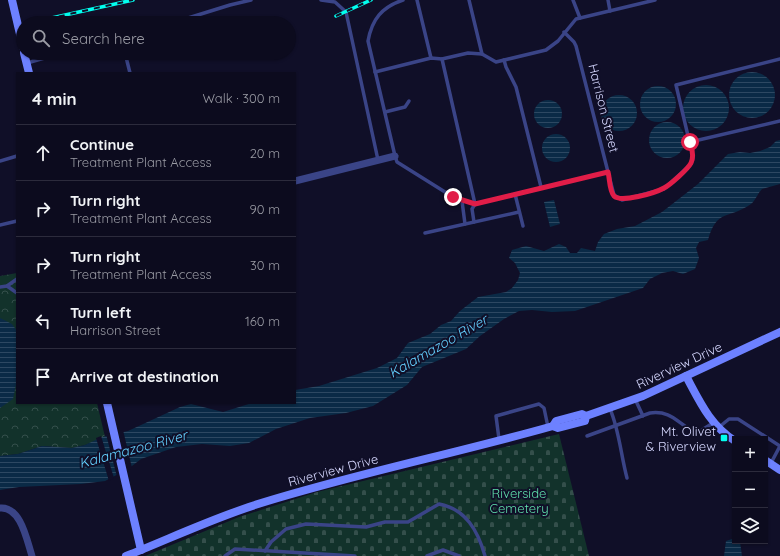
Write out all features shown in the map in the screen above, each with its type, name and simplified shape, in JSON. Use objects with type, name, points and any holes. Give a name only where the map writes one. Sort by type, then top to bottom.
[{"type":"street","points":[[12,0],[16,17]]},
{"type":"street","points":[[26,60],[29,72]]},
{"type":"street","points":[[296,181],[395,156]]},
{"type":"street","name":"Riverview Drive","points":[[126,556],[190,529],[294,493],[551,426],[556,421],[582,414],[586,416],[610,409],[686,376],[780,332]]},
{"type":"street","points":[[686,376],[704,410],[715,426],[732,439]]},
{"type":"street","points":[[108,405],[141,550]]},
{"type":"street","points":[[768,462],[780,470]]},
{"type":"street","points":[[0,508],[12,511],[18,518],[32,556]]},
{"type":"lane","points":[[193,16],[230,4],[251,0]]},
{"type":"lane","points":[[320,0],[334,2],[346,12],[379,161]]},
{"type":"lane","points":[[395,156],[368,41],[370,30],[378,14],[387,7],[403,0]]},
{"type":"lane","points":[[417,0],[431,58]]},
{"type":"lane","points":[[469,0],[482,54]]},
{"type":"lane","points":[[572,0],[580,18]]},
{"type":"lane","points":[[608,0],[610,11]]},
{"type":"lane","points":[[375,72],[431,58],[442,59],[468,53],[482,54],[496,62],[546,50],[558,41],[576,19],[653,0]]},
{"type":"lane","name":"Harrison Street","points":[[395,156],[397,162],[462,201],[475,204],[608,172],[576,46],[564,32]]},
{"type":"lane","points":[[442,59],[475,204],[472,209],[474,222]]},
{"type":"lane","points":[[608,172],[614,195],[622,200],[664,188],[691,164],[693,157],[676,84],[780,59]]},
{"type":"lane","points":[[27,63],[38,60]]},
{"type":"lane","points":[[127,60],[130,72]]},
{"type":"lane","points":[[504,60],[516,87],[541,187]]},
{"type":"lane","points":[[385,112],[405,107],[409,101]]},
{"type":"lane","points":[[690,142],[780,121]]},
{"type":"lane","points":[[0,161],[16,156]]},
{"type":"lane","points":[[514,194],[523,226]]},
{"type":"lane","points":[[462,201],[465,224]]},
{"type":"lane","points":[[425,233],[520,212]]},
{"type":"lane","points":[[0,225],[16,221]]},
{"type":"lane","points":[[0,287],[7,286],[16,280]]},
{"type":"lane","points":[[7,286],[16,292]]},
{"type":"lane","points":[[635,399],[643,416]]},
{"type":"lane","points":[[499,439],[496,416],[539,404],[543,406],[551,426]]},
{"type":"lane","points":[[610,409],[617,426],[619,447],[627,478]]},
{"type":"lane","points":[[587,436],[650,413],[663,412],[678,420],[697,434],[729,419],[738,419],[780,444],[768,462]]},
{"type":"lane","points":[[265,551],[271,542],[286,529],[306,524],[366,527],[385,522],[408,522],[439,504],[450,506],[463,514],[480,536],[485,556]]},
{"type":"lane","points":[[225,556],[235,549],[355,556]]},
{"type":"lane","points":[[427,556],[443,550],[459,556]]},
{"type":"green space","points":[[16,273],[16,404],[97,404],[105,437],[85,445],[72,448],[42,446],[18,454],[0,456],[0,276]]},
{"type":"green space","name":"Riverside Cemetery","points":[[559,434],[589,556],[145,556],[239,517],[317,492]]},
{"type":"water","points":[[752,72],[765,76],[771,82],[775,95],[771,108],[765,114],[752,118],[739,114],[733,108],[729,95],[733,82],[739,76]]},
{"type":"water","points":[[706,85],[719,89],[725,95],[729,108],[725,121],[719,127],[706,131],[693,127],[687,121],[683,108],[687,95],[693,89]]},
{"type":"water","points":[[658,86],[671,91],[676,104],[671,117],[658,122],[645,117],[640,104],[645,91]]},
{"type":"water","points":[[619,95],[632,100],[637,113],[632,126],[619,131],[606,126],[601,113],[606,100]]},
{"type":"water","points":[[548,100],[558,104],[562,114],[558,124],[548,128],[538,124],[534,114],[538,104]]},
{"type":"water","points":[[667,122],[680,127],[685,140],[680,153],[667,158],[654,153],[649,140],[654,127]]},
{"type":"water","points":[[556,134],[566,138],[570,148],[566,158],[556,162],[546,158],[542,148],[546,138]]},
{"type":"water","name":"Kalamazoo River","points":[[780,140],[780,184],[762,189],[751,204],[743,209],[724,216],[715,223],[708,240],[699,242],[696,248],[699,258],[695,269],[683,274],[673,271],[662,273],[650,279],[643,288],[575,311],[519,311],[504,319],[480,336],[466,349],[422,367],[407,385],[373,406],[346,413],[310,418],[276,429],[249,443],[230,446],[202,444],[176,447],[141,459],[128,469],[105,481],[81,484],[19,487],[0,490],[0,456],[18,454],[42,446],[72,448],[85,445],[102,437],[128,431],[180,407],[191,404],[223,412],[249,404],[296,404],[296,390],[319,386],[377,368],[397,358],[408,343],[430,334],[441,325],[451,321],[460,311],[478,297],[506,292],[512,288],[518,280],[520,273],[515,263],[509,258],[512,250],[526,246],[544,251],[559,244],[566,247],[570,253],[577,253],[581,248],[595,251],[598,242],[604,234],[617,229],[635,226],[662,212],[698,184],[728,154],[760,151],[770,147],[776,141]]},
{"type":"water","points":[[554,200],[560,224],[550,227],[544,202]]},
{"type":"water","points":[[0,318],[12,324],[16,330],[16,385],[13,399],[0,408]]},
{"type":"water","points":[[732,539],[732,544],[740,544],[742,556],[724,556],[726,541]]},
{"type":"pier","points":[[123,430],[132,468],[117,477],[106,434]]},
{"type":"pier","points":[[101,436],[114,478],[109,481],[96,438]]},
{"type":"railway","points":[[61,16],[133,0]]},
{"type":"railway","points":[[336,16],[371,0]]},
{"type":"place","name":"Mt. Olivet & Riverview","points":[[724,438]]},
{"type":"route","points":[[453,197],[475,204],[608,172],[611,190],[617,198],[622,200],[664,188],[672,182],[691,164],[693,157],[690,142]]}]
